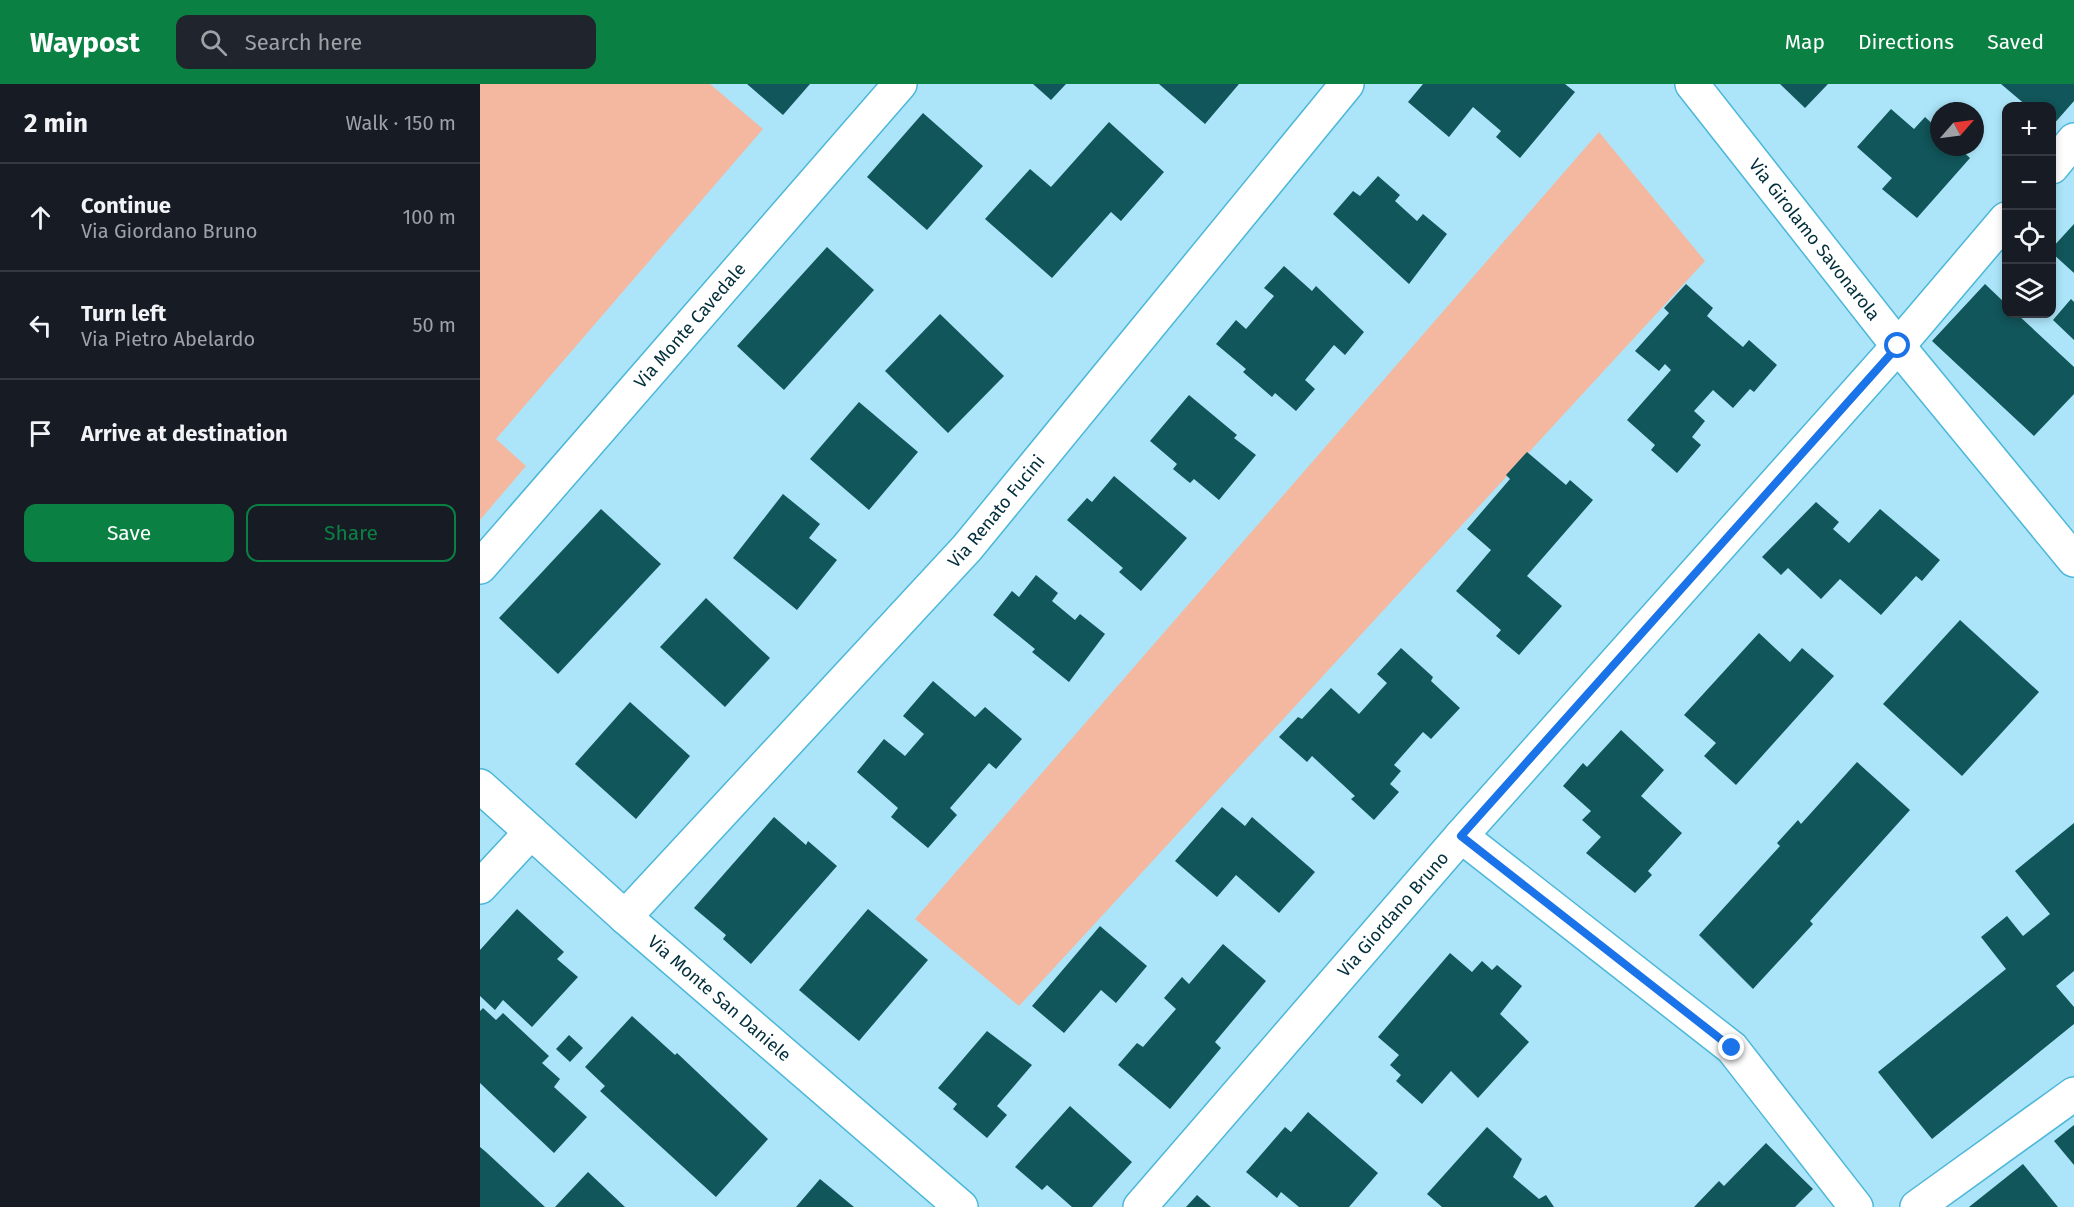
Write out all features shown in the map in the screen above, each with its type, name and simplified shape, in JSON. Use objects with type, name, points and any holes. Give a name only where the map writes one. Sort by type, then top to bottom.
[{"type":"street","name":"Via Monte Cavedale","points":[[480,567],[900,84]]},
{"type":"street","name":"Via Renato Fucini","points":[[625,917],[967,548],[1347,84]]},
{"type":"street","name":"Via Girolamo Savonarola","points":[[1692,84],[1898,346],[2074,560]]},
{"type":"street","points":[[2056,162],[2074,140]]},
{"type":"street","name":"Via Giordano Bruno","points":[[1140,1207],[1461,836],[1898,346],[2002,225]]},
{"type":"street","name":"Via Monte San Daniele","points":[[480,786],[625,917],[961,1207]]},
{"type":"street","points":[[480,887],[531,832]]},
{"type":"street","points":[[1461,836],[1732,1048],[1856,1207]]},
{"type":"street","points":[[1917,1207],[2074,1094]]},
{"type":"shaded area","points":[[480,84],[710,84],[763,129],[496,439],[526,466],[480,520]]},
{"type":"shaded area","points":[[1599,132],[1705,261],[1019,1006],[915,919]]},
{"type":"building","points":[[747,84],[810,84],[783,115]]},
{"type":"building","points":[[1033,84],[1066,84],[1051,100]]},
{"type":"building","points":[[1159,84],[1239,84],[1205,124]]},
{"type":"building","points":[[1423,84],[1565,84],[1575,92],[1520,158],[1496,137],[1501,131],[1473,107],[1449,137],[1408,102]]},
{"type":"building","points":[[1780,84],[1828,84],[1805,108]]},
{"type":"building","points":[[2001,84],[2074,84],[2074,101],[2056,121],[2056,102],[2022,102]]},
{"type":"building","points":[[1891,109],[1914,129],[1925,117],[1930,122],[1930,156],[1968,156],[1970,158],[1917,218],[1882,189],[1892,178],[1857,147]]},
{"type":"building","points":[[923,113],[983,166],[927,230],[867,177]]},
{"type":"building","points":[[1109,122],[1164,172],[1121,221],[1111,212],[1052,278],[985,219],[1030,169],[1051,187]]},
{"type":"building","points":[[1378,176],[1400,195],[1395,201],[1417,221],[1423,214],[1447,234],[1409,284],[1333,214],[1353,191],[1360,196]]},
{"type":"building","points":[[2074,224],[2074,273],[2056,257],[2056,244]]},
{"type":"building","points":[[827,247],[874,290],[784,390],[737,346]]},
{"type":"building","points":[[1284,266],[1312,291],[1316,286],[1364,332],[1345,355],[1334,345],[1305,380],[1315,389],[1296,411],[1275,393],[1272,397],[1243,372],[1246,369],[1216,344],[1236,320],[1246,329],[1274,296],[1264,288]]},
{"type":"building","points":[[1686,284],[1713,308],[1707,316],[1743,347],[1749,340],[1777,365],[1754,392],[1750,389],[1733,408],[1713,390],[1694,411],[1705,421],[1692,437],[1701,445],[1677,473],[1651,450],[1655,445],[1627,420],[1671,370],[1665,364],[1659,371],[1635,351],[1669,313],[1664,308]]},
{"type":"building","points":[[1985,284],[2002,300],[2002,318],[2021,318],[2074,367],[2074,394],[2034,436],[1932,341]]},
{"type":"building","points":[[2071,299],[2074,302],[2074,340],[2053,320]]},
{"type":"building","points":[[940,314],[1004,376],[948,433],[885,371]]},
{"type":"building","points":[[1189,395],[1237,435],[1234,438],[1256,455],[1219,500],[1194,479],[1190,483],[1173,469],[1177,464],[1150,441]]},
{"type":"building","points":[[859,402],[918,452],[869,510],[810,459]]},
{"type":"building","points":[[1527,452],[1566,485],[1570,480],[1593,500],[1527,576],[1562,606],[1519,655],[1496,636],[1501,630],[1456,591],[1491,550],[1467,529],[1510,479],[1506,475]]},
{"type":"building","points":[[1114,476],[1187,538],[1141,591],[1119,572],[1123,568],[1067,520],[1087,498],[1092,502]]},
{"type":"building","points":[[783,494],[820,524],[809,538],[837,560],[797,610],[733,558]]},
{"type":"building","points":[[1816,502],[1839,522],[1833,529],[1849,543],[1880,509],[1940,560],[1922,581],[1916,576],[1881,615],[1840,579],[1821,599],[1788,568],[1781,575],[1762,557]]},
{"type":"building","points":[[601,509],[661,564],[558,674],[499,618]]},
{"type":"building","points":[[1036,575],[1058,593],[1052,601],[1075,620],[1080,614],[1105,634],[1069,682],[1032,652],[1035,649],[993,615],[1012,591],[1019,597]]},
{"type":"building","points":[[706,598],[770,658],[725,707],[660,647]]},
{"type":"building","points":[[1960,620],[2039,692],[1962,776],[1883,704]]},
{"type":"building","points":[[1759,633],[1790,662],[1802,648],[1834,676],[1736,785],[1704,756],[1716,743],[1684,715]]},
{"type":"building","points":[[1401,648],[1433,677],[1431,681],[1460,708],[1431,739],[1423,732],[1394,765],[1401,771],[1390,784],[1399,792],[1374,820],[1351,799],[1355,796],[1312,756],[1307,762],[1279,737],[1298,717],[1302,719],[1331,688],[1359,714],[1387,683],[1377,674]]},
{"type":"building","points":[[933,681],[975,717],[985,707],[1022,739],[996,769],[989,763],[950,808],[957,815],[928,848],[891,817],[898,808],[857,772],[884,739],[905,756],[924,734],[903,716]]},
{"type":"building","points":[[630,702],[690,756],[636,819],[575,764]]},
{"type":"building","points":[[1621,730],[1664,770],[1641,796],[1682,833],[1648,871],[1652,875],[1635,893],[1586,853],[1601,837],[1582,820],[1591,811],[1563,786],[1583,763],[1587,767]]},
{"type":"building","points":[[1857,762],[1910,810],[1810,921],[1813,924],[1753,989],[1699,935],[1780,846],[1777,843],[1798,820],[1801,824]]},
{"type":"building","points":[[1222,807],[1245,826],[1252,817],[1315,872],[1279,913],[1236,875],[1217,897],[1175,861]]},
{"type":"building","points":[[774,817],[806,845],[808,841],[837,866],[751,964],[723,939],[726,935],[694,908]]},
{"type":"building","points":[[2074,823],[2074,971],[2056,986],[2074,1007],[2074,1024],[1932,1139],[1878,1072],[2006,969],[1981,937],[2007,916],[2023,936],[2050,914],[2015,871]]},
{"type":"building","points":[[517,909],[564,952],[557,959],[578,977],[532,1027],[503,1000],[495,1010],[480,996],[480,950]]},
{"type":"building","points":[[868,909],[928,960],[859,1041],[799,990]]},
{"type":"building","points":[[1100,926],[1147,966],[1116,1003],[1101,990],[1064,1033],[1032,1006]]},
{"type":"building","points":[[1223,944],[1266,981],[1215,1042],[1221,1048],[1170,1109],[1118,1065],[1137,1043],[1143,1047],[1176,1009],[1164,998],[1182,977],[1189,984]]},
{"type":"building","points":[[1450,953],[1472,972],[1482,961],[1492,970],[1497,965],[1522,986],[1500,1014],[1529,1042],[1478,1098],[1451,1071],[1422,1104],[1396,1081],[1401,1075],[1390,1065],[1399,1055],[1378,1037]]},
{"type":"building","points":[[483,1008],[496,1020],[503,1013],[549,1056],[542,1063],[560,1079],[554,1087],[587,1117],[554,1153],[480,1083],[480,1011]]},
{"type":"building","points":[[632,1016],[675,1055],[677,1053],[768,1139],[716,1197],[600,1091],[605,1086],[585,1067]]},
{"type":"building","points":[[987,1031],[1032,1065],[997,1106],[1007,1115],[987,1138],[953,1109],[957,1104],[938,1088]]},
{"type":"building","points":[[569,1035],[583,1048],[570,1062],[556,1049]]},
{"type":"building","points":[[1070,1106],[1132,1162],[1092,1207],[1072,1207],[1047,1185],[1042,1190],[1015,1167]]},
{"type":"building","points":[[1308,1112],[1378,1173],[1349,1207],[1299,1207],[1281,1192],[1277,1198],[1246,1172],[1285,1127],[1291,1132]]},
{"type":"building","points":[[2074,1125],[2074,1165],[2054,1141]]},
{"type":"building","points":[[1487,1127],[1522,1159],[1513,1177],[1539,1199],[1546,1195],[1554,1207],[1442,1207],[1427,1194]]},
{"type":"building","points":[[1766,1143],[1813,1189],[1795,1207],[1694,1207],[1719,1181],[1724,1186]]},
{"type":"building","points":[[480,1147],[486,1152],[545,1207],[480,1207]]},
{"type":"building","points":[[2023,1164],[2058,1207],[1969,1207]]},
{"type":"building","points":[[588,1172],[625,1207],[555,1207]]},
{"type":"building","points":[[820,1179],[854,1207],[796,1207]]},
{"type":"building","points":[[1197,1195],[1211,1207],[1186,1207]]},
{"type":"route","points":[[1732,1048],[1461,836],[1898,346]]}]
